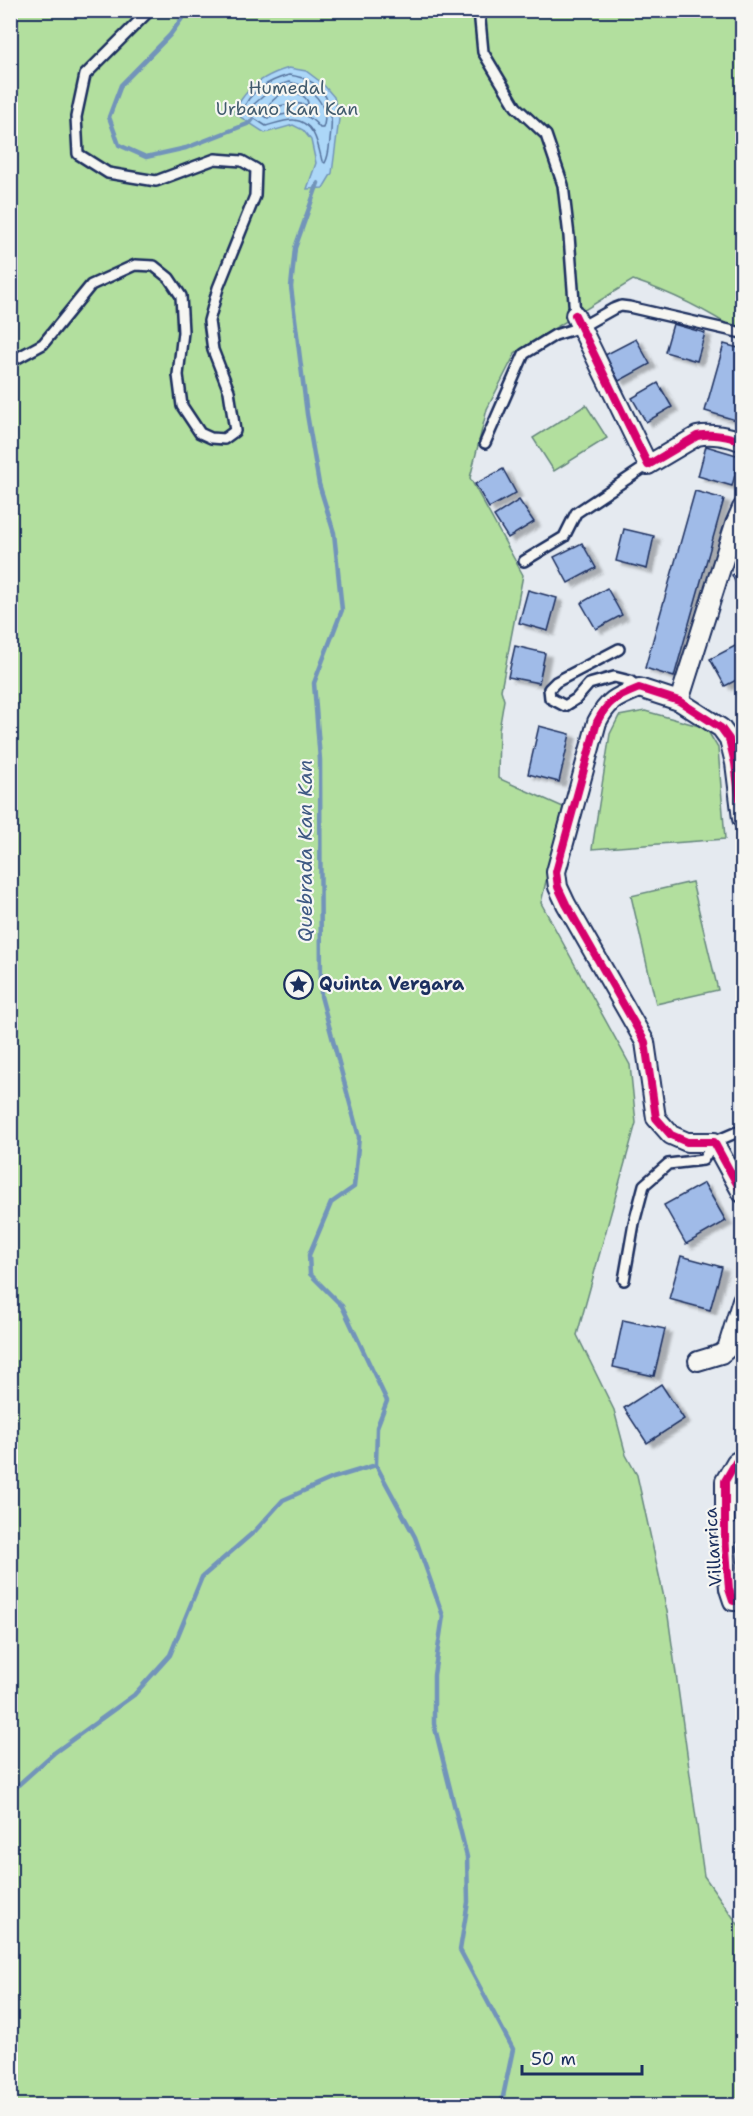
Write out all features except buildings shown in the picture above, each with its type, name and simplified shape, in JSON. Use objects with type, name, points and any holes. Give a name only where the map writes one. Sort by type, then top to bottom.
[{"type":"street","points":[[578,321],[648,465],[698,436],[733,438],[742,442]]},
{"type":"street","points":[[679,701],[742,508]]},
{"type":"street","points":[[742,819],[735,763],[729,739],[721,728],[679,701],[639,688],[613,699],[604,708],[597,722],[556,872],[558,887],[645,1042],[656,1118],[671,1135],[687,1142],[714,1142],[742,1194]]},
{"type":"street","points":[[698,1361],[721,1354],[737,1336],[742,1300]]},
{"type":"street","name":"Villarrica","points":[[742,1458],[736,1462],[725,1481],[734,1533],[729,1589],[733,1601],[742,1601]]},
{"type":"lane","points":[[10,363],[43,344],[91,285],[135,265],[154,266],[169,278],[181,296],[183,332],[178,375],[182,406],[200,433],[211,438],[224,439],[235,431],[229,391],[213,350],[209,321],[218,288],[255,196],[256,169],[242,161],[215,159],[156,181],[108,173],[78,154],[76,117],[85,75],[150,10]]},
{"type":"lane","points":[[479,10],[483,52],[516,107],[546,135],[563,185],[578,321]]},
{"type":"lane","points":[[485,443],[524,354],[578,321],[621,306],[742,333]]},
{"type":"lane","points":[[524,561],[564,537],[576,513],[648,465]]},
{"type":"lane","points":[[619,649],[556,682],[549,689],[550,698],[564,706],[576,699],[589,684],[614,677],[630,681],[639,688]]},
{"type":"lane","points":[[624,1281],[634,1222],[644,1185],[668,1164],[703,1160],[714,1142],[742,1130]]},
{"type":"green space","name":"Quinta Vergara","points":[[11,11],[742,11],[742,334],[689,303],[633,280],[516,352],[487,409],[470,478],[523,575],[501,690],[504,700],[499,730],[498,778],[563,807],[541,903],[630,1065],[636,1123],[577,1335],[614,1410],[626,1455],[637,1475],[668,1616],[704,1876],[742,1930],[742,2105],[11,2106]]},
{"type":"green space","points":[[586,405],[607,438],[554,471],[533,438]]},
{"type":"green space","points":[[645,711],[706,728],[718,748],[725,839],[592,849],[610,734],[619,716]]},
{"type":"green space","points":[[692,882],[718,990],[656,1004],[631,896]]},
{"type":"water","points":[[289,68],[306,71],[322,83],[334,97],[339,119],[332,173],[323,188],[307,189],[316,163],[311,140],[303,130],[293,125],[265,133],[234,113],[243,96],[256,84],[271,74]]},
{"type":"waterway","points":[[188,10],[170,35],[121,85],[109,117],[119,145],[146,157],[186,148],[250,123],[253,119]]},
{"type":"waterway","name":"Quebrada Kan Kan","points":[[318,183],[295,248],[291,287],[307,414],[319,484],[334,533],[342,610],[314,683],[320,760],[321,996],[359,1137],[354,1187],[331,1203],[309,1255],[310,1274],[342,1306],[387,1401],[377,1427],[376,1465],[415,1537],[443,1616],[434,1675],[434,1724],[467,1857],[468,1902],[460,1950],[513,2049],[501,2106]]},
{"type":"waterway","points":[[10,1790],[54,1753],[134,1695],[170,1655],[202,1577],[255,1531],[283,1500],[333,1478],[376,1465]]},
{"type":"cycle path","points":[[575,315],[648,465],[697,436],[720,436],[742,442]]},
{"type":"cycle path","points":[[742,819],[735,763],[729,739],[721,728],[679,701],[639,688],[614,700],[597,722],[556,872],[558,887],[566,904],[645,1042],[656,1118],[671,1135],[687,1142],[714,1142],[742,1193]]},
{"type":"cycle path","points":[[742,1459],[736,1462],[725,1481],[725,1535],[729,1589],[733,1601],[742,1601]]},
{"type":"place","name":"Quinta Vergara","points":[[298,984]]},
{"type":"park label","name":"Humedal Urbano Kan Kan","points":[[287,98]]}]
